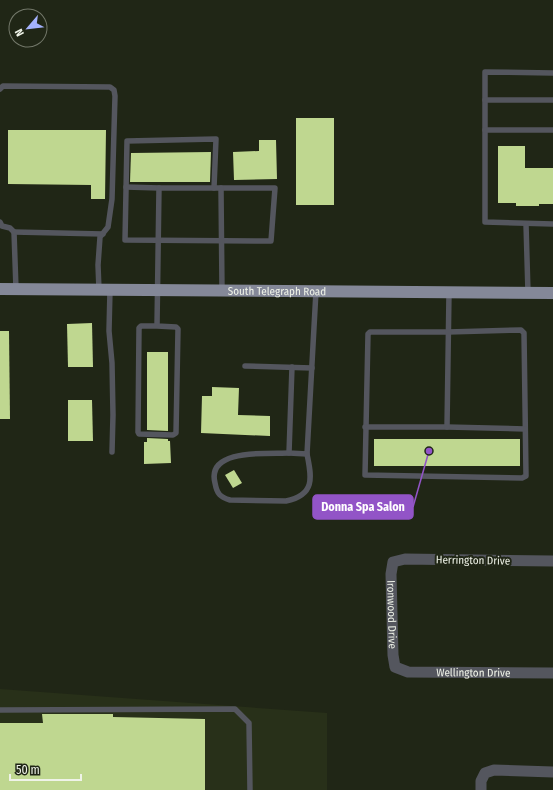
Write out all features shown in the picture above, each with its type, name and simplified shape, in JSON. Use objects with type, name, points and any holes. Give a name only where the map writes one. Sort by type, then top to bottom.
[{"type":"main road","name":"South Telegraph Road","points":[[0,289],[553,293]]},
{"type":"street","name":"Herrington Drive","points":[[393,562],[405,559],[553,561]]},
{"type":"street","name":"Ironwood Drive","points":[[393,562],[391,574],[393,654],[395,667]]},
{"type":"street","name":"Wellington Drive","points":[[395,667],[408,672],[553,673]]},
{"type":"street","points":[[481,790],[485,773],[494,770],[553,772]]},
{"type":"lane","points":[[553,73],[485,72],[485,222],[553,224]]},
{"type":"lane","points":[[0,89],[3,86],[8,86],[110,87],[114,90],[112,199],[108,226],[100,237],[98,265],[104,290],[112,363],[112,452]]},
{"type":"lane","points":[[485,100],[553,100]]},
{"type":"lane","points":[[485,130],[553,130]]},
{"type":"lane","points":[[126,187],[159,188],[214,188],[275,188],[271,241],[125,240],[126,187],[127,141],[216,139],[214,188]]},
{"type":"lane","points":[[157,326],[159,188]]},
{"type":"lane","points":[[221,188],[222,290]]},
{"type":"lane","points":[[0,222],[2,226],[10,228],[14,232],[103,234]]},
{"type":"lane","points":[[526,224],[528,293]]},
{"type":"lane","points":[[14,232],[16,289]]},
{"type":"lane","points":[[307,454],[289,453],[239,455],[226,458],[219,464],[214,474],[214,482],[217,491],[222,498],[230,500],[286,501],[294,500],[303,494],[310,485],[311,475],[307,454],[316,291]]},
{"type":"lane","points":[[447,427],[449,292]]},
{"type":"lane","points":[[141,326],[157,326],[176,327],[178,329],[176,433],[173,435],[139,434],[138,432],[139,328],[141,326]]},
{"type":"lane","points":[[523,331],[526,476],[522,478],[367,476],[365,473],[365,428],[368,334],[370,332],[523,331]]},
{"type":"lane","points":[[245,366],[312,368]]},
{"type":"lane","points":[[289,453],[292,367]]},
{"type":"lane","points":[[365,428],[447,427],[525,429]]},
{"type":"lane","points":[[0,710],[235,709],[249,723],[250,790]]},
{"type":"shaded area","points":[[0,689],[327,713],[327,790],[0,790]]},
{"type":"building","points":[[296,118],[334,118],[334,205],[296,205]]},
{"type":"building","points":[[8,130],[106,130],[105,199],[91,199],[91,185],[8,184]]},
{"type":"building","points":[[259,140],[276,140],[277,179],[234,180],[233,152],[259,151]]},
{"type":"building","points":[[498,146],[525,146],[525,168],[553,168],[553,204],[539,204],[539,206],[516,206],[516,203],[498,203]]},
{"type":"building","points":[[211,152],[210,182],[130,182],[131,153]]},
{"type":"building","points":[[92,323],[93,367],[68,367],[67,324]]},
{"type":"building","points":[[0,331],[9,331],[10,419],[0,419]]},
{"type":"building","points":[[147,352],[168,352],[168,431],[147,430]]},
{"type":"building","points":[[212,387],[239,388],[238,415],[270,416],[270,436],[201,433],[202,396],[212,396]]},
{"type":"building","points":[[68,400],[92,400],[93,441],[68,441]]},
{"type":"building","points":[[147,438],[168,439],[168,441],[170,441],[171,463],[144,464],[144,442],[147,442]]},
{"type":"building","points":[[374,439],[520,439],[520,466],[374,466]]},
{"type":"building","points":[[234,470],[242,483],[233,488],[225,475]]},
{"type":"building","points":[[42,714],[113,714],[113,717],[205,719],[205,790],[0,790],[0,723],[43,723]]},
{"type":"place","name":"Donna Spa Salon","points":[[429,451]]}]
